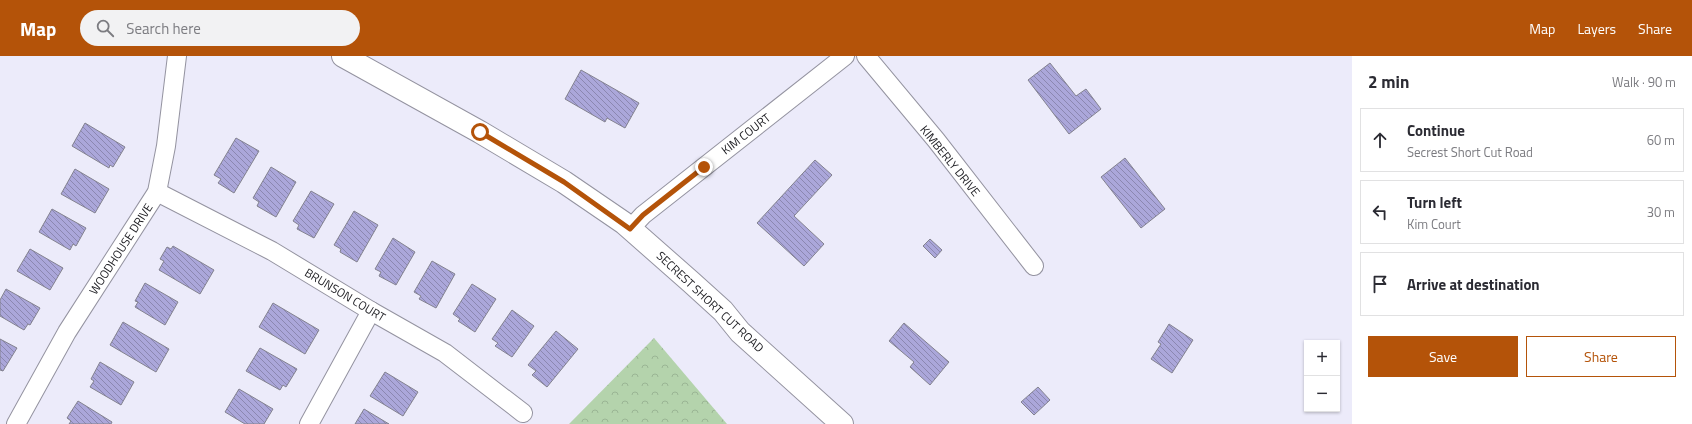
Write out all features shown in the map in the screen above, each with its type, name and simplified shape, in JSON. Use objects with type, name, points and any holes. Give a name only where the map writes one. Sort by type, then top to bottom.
[{"type":"main road","name":"SECREST SHORT CUT ROAD","points":[[342,56],[480,132],[564,182],[630,229],[724,312],[740,332],[842,424]]},
{"type":"street","name":"WOODHOUSE DRIVE","points":[[16,424],[67,332],[158,192],[166,146],[177,56]]},
{"type":"street","name":"KIM COURT","points":[[630,229],[643,215],[845,56]]},
{"type":"street","name":"KIMBERLY DRIVE","points":[[866,56],[936,140],[1034,266]]},
{"type":"street","name":"BRUNSON COURT","points":[[158,192],[272,251],[445,353],[523,413]]},
{"type":"street","points":[[309,424],[372,311]]},
{"type":"green space","points":[[654,338],[727,424],[569,424]]},
{"type":"building","points":[[1050,63],[1076,96],[1086,89],[1101,109],[1069,134],[1028,80]]},
{"type":"building","points":[[581,70],[639,103],[625,128],[607,118],[605,122],[565,99]]},
{"type":"building","points":[[85,123],[125,147],[113,167],[110,165],[109,168],[72,146]]},
{"type":"building","points":[[236,138],[259,151],[234,193],[218,183],[221,179],[214,175]]},
{"type":"building","points":[[1125,158],[1165,209],[1141,228],[1101,177]]},
{"type":"building","points":[[815,160],[832,175],[794,216],[824,244],[804,266],[757,223]]},
{"type":"building","points":[[271,167],[296,182],[276,217],[257,206],[259,202],[253,198]]},
{"type":"building","points":[[75,169],[109,189],[95,213],[61,194]]},
{"type":"building","points":[[311,191],[334,204],[314,238],[297,229],[299,225],[293,221]]},
{"type":"building","points":[[52,209],[86,228],[76,246],[73,244],[70,250],[39,232]]},
{"type":"building","points":[[354,211],[378,225],[357,262],[340,252],[341,249],[334,245]]},
{"type":"building","points":[[393,238],[415,252],[396,285],[379,276],[381,272],[375,269]]},
{"type":"building","points":[[930,239],[942,250],[935,258],[923,246]]},
{"type":"building","points":[[173,246],[214,270],[200,294],[159,270],[164,261],[160,259],[167,247],[171,249]]},
{"type":"building","points":[[30,249],[63,268],[50,290],[17,271]]},
{"type":"building","points":[[432,261],[455,274],[436,308],[419,299],[421,296],[414,292]]},
{"type":"building","points":[[145,283],[178,302],[165,325],[135,307],[138,302],[135,301]]},
{"type":"building","points":[[472,284],[496,299],[475,332],[458,321],[460,319],[453,314]]},
{"type":"building","points":[[6,289],[40,308],[30,325],[28,324],[24,330],[0,316],[0,300]]},
{"type":"building","points":[[273,303],[319,330],[305,354],[259,327]]},
{"type":"building","points":[[512,310],[534,326],[512,357],[495,346],[498,343],[492,339]]},
{"type":"building","points":[[123,322],[169,349],[156,372],[110,345]]},
{"type":"building","points":[[904,323],[949,362],[930,385],[910,367],[914,362],[889,341]]},
{"type":"building","points":[[1169,324],[1193,340],[1172,373],[1151,359],[1161,344],[1158,342]]},
{"type":"building","points":[[556,331],[578,349],[547,387],[532,375],[536,371],[528,365]]},
{"type":"building","points":[[0,339],[17,348],[3,371],[0,370]]},
{"type":"building","points":[[260,348],[297,369],[286,387],[283,385],[280,390],[246,371]]},
{"type":"building","points":[[100,362],[134,382],[121,405],[90,387],[94,381],[91,379]]},
{"type":"building","points":[[385,372],[418,392],[403,416],[370,396]]},
{"type":"building","points":[[1038,387],[1050,400],[1034,415],[1021,402]]},
{"type":"building","points":[[239,389],[273,409],[264,424],[245,424],[225,412]]},
{"type":"building","points":[[78,401],[112,422],[111,424],[69,424],[71,421],[67,418]]},
{"type":"building","points":[[364,409],[389,424],[355,424]]},
{"type":"route","points":[[480,132],[564,182],[624,223],[630,229],[643,215],[704,167]]}]
